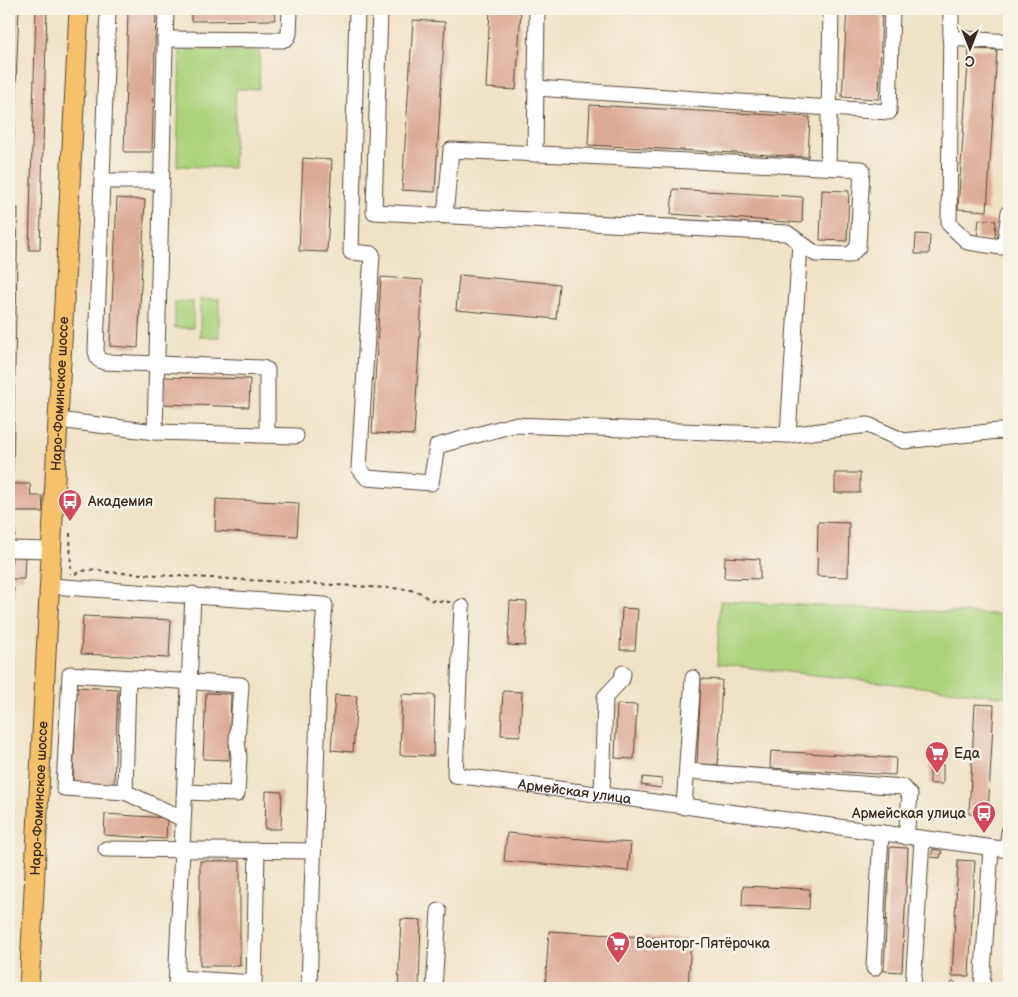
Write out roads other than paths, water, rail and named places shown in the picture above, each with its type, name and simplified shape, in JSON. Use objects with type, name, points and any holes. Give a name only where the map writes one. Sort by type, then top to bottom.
[{"type":"main road","name":"Наро-Фоминское шоссе","points":[[28,988],[79,9]]},
{"type":"street","points":[[108,9],[96,351],[98,358],[104,362],[262,368],[267,370],[267,435]]},
{"type":"street","points":[[155,432],[166,9]]},
{"type":"street","points":[[165,39],[282,40],[290,34],[290,9]]},
{"type":"street","points":[[357,9],[351,252],[372,254],[359,468],[367,478],[431,483],[436,446],[513,425],[788,435],[868,425],[904,441],[998,431],[1009,432]]},
{"type":"street","points":[[380,9],[374,212],[445,216],[787,233],[816,254],[850,254],[858,247],[862,169],[451,150],[445,216]]},
{"type":"street","points":[[535,154],[537,9]]},
{"type":"street","points":[[828,167],[828,107],[832,9]]},
{"type":"street","points":[[536,88],[889,112],[892,9]]},
{"type":"street","points":[[951,9],[950,224],[968,242],[1001,247],[1005,242],[1009,212]]},
{"type":"street","points":[[950,38],[1009,42]]},
{"type":"street","points":[[102,180],[162,181]]},
{"type":"street","points":[[788,435],[800,243]]},
{"type":"street","points":[[58,420],[155,432],[296,436]]},
{"type":"street","points":[[9,549],[52,550]]},
{"type":"street","points":[[50,586],[193,594],[325,605],[319,677],[309,988]]},
{"type":"street","points":[[193,594],[176,983],[254,983],[257,850]]},
{"type":"street","name":"Армейская улица","points":[[462,607],[455,776],[1008,850]]},
{"type":"street","points":[[602,795],[606,697],[622,679],[623,673]]},
{"type":"street","points":[[183,820],[125,792],[64,788],[70,674],[241,685],[237,741],[239,757],[237,794],[184,792]]},
{"type":"street","points":[[125,792],[128,678]]},
{"type":"street","points":[[684,806],[693,678]]},
{"type":"street","points":[[687,771],[903,787],[910,795],[906,836]]},
{"type":"street","points":[[1008,850],[1009,832]]},
{"type":"street","points":[[874,968],[882,833]]},
{"type":"street","points":[[913,988],[922,839]]},
{"type":"street","points":[[982,988],[991,848]]},
{"type":"street","points":[[106,849],[313,851]]},
{"type":"street","points":[[434,988],[439,911]]},
{"type":"place","name":"Академия","points":[[70,522]]},
{"type":"place","name":"Еда","points":[[937,774]]},
{"type":"place","name":"Армейская улица","points":[[984,834]]},
{"type":"place","name":"Военторг-Пятёрочка","points":[[618,964]]}]
